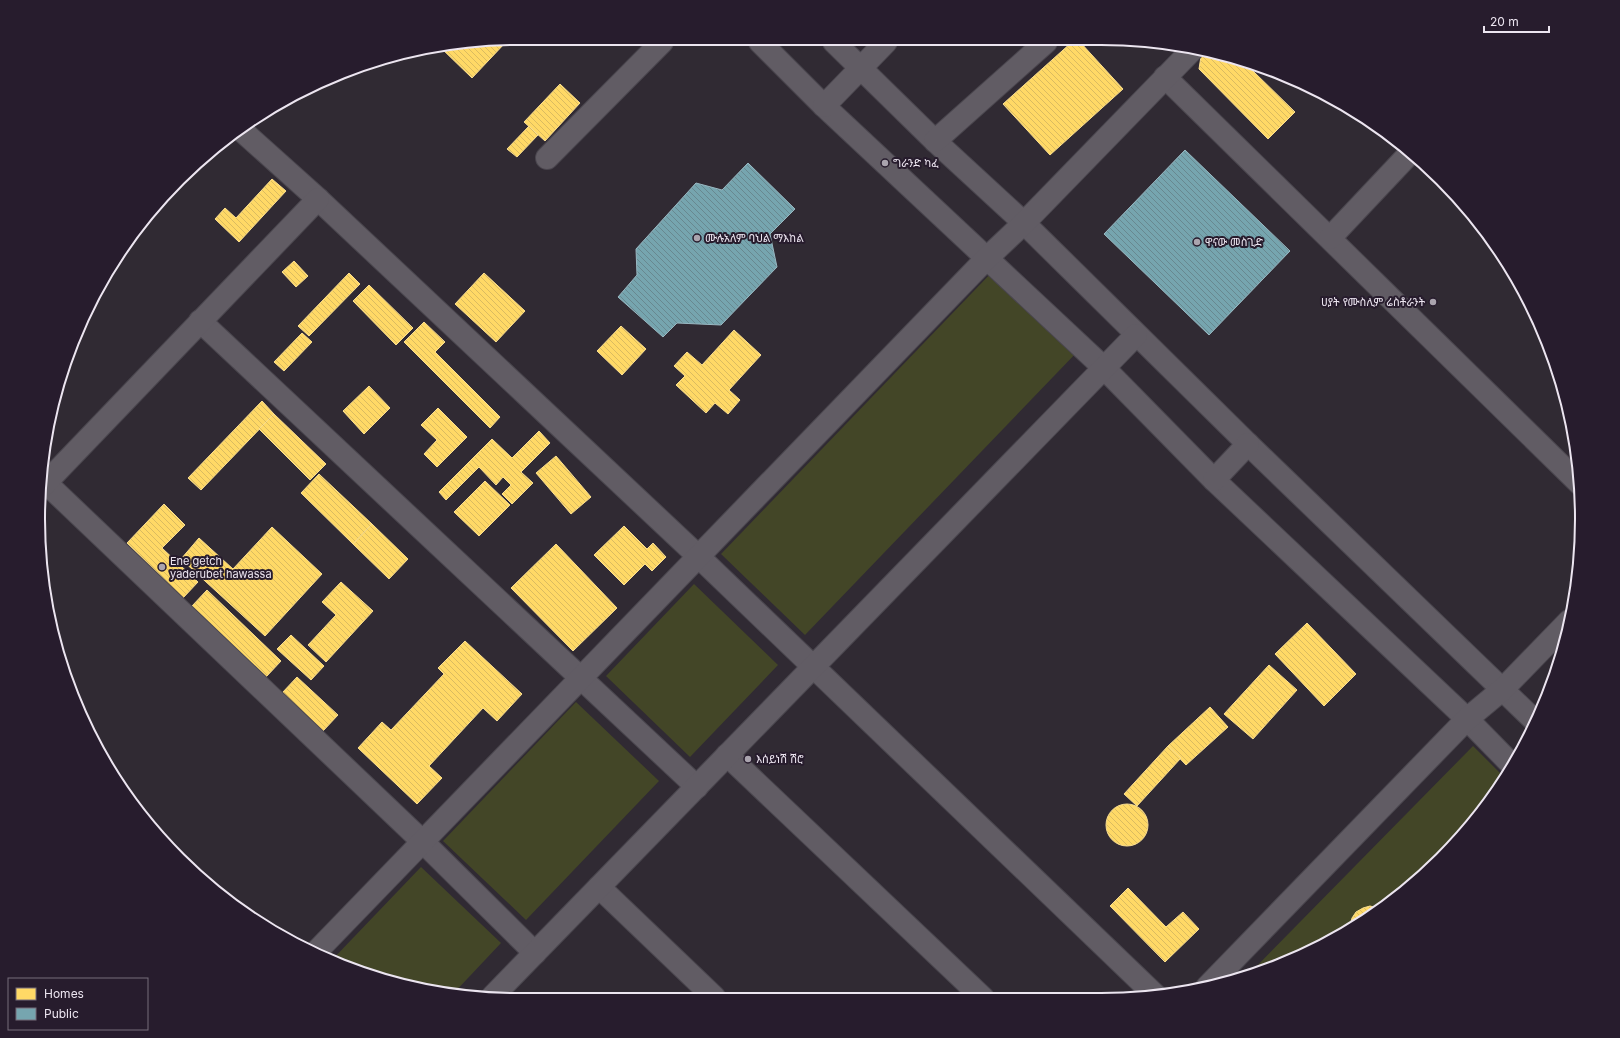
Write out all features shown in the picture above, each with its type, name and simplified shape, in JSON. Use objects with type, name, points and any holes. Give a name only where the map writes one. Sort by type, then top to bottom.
[{"type":"street","points":[[547,158],[659,45]]},
{"type":"street","points":[[763,45],[824,106],[1103,367],[1214,480],[1467,719],[1508,761]]},
{"type":"street","points":[[837,45],[935,141],[1024,223],[1248,444],[1531,717]]},
{"type":"street","points":[[824,106],[883,45]]},
{"type":"street","points":[[935,141],[1043,45]]},
{"type":"street","points":[[319,949],[987,258],[1024,223],[1189,53]]},
{"type":"street","points":[[1165,77],[1573,477]]},
{"type":"street","points":[[244,133],[318,199],[698,556],[1150,990]]},
{"type":"street","points":[[1330,238],[1407,157]]},
{"type":"street","points":[[47,481],[318,199]]},
{"type":"street","points":[[200,321],[697,787]]},
{"type":"street","points":[[497,992],[1136,334]]},
{"type":"street","points":[[1214,480],[1248,444]]},
{"type":"street","points":[[46,490],[422,841],[535,953]]},
{"type":"street","points":[[1213,979],[1467,719],[1503,689],[1562,628]]},
{"type":"street","points":[[727,755],[978,993]]},
{"type":"street","points":[[599,887],[710,993]]},
{"type":"green space","points":[[995,269],[1079,350],[805,635],[721,554]]},
{"type":"green space","points":[[694,584],[778,665],[690,757],[606,676]]},
{"type":"green space","points":[[576,702],[659,781],[526,920],[443,841]]},
{"type":"green space","points":[[1473,746],[1500,773],[1477,808],[1457,832],[1414,875],[1390,895],[1364,913],[1311,944],[1256,967]]},
{"type":"green space","points":[[421,867],[501,943],[458,989],[396,977],[336,956]]},
{"type":"building: Homes","points":[[1069,45],[1083,45],[1123,89],[1050,155],[1003,104]]},
{"type":"building: Homes","points":[[503,46],[472,78],[444,51]]},
{"type":"building: Homes","points":[[1201,56],[1254,70],[1295,112],[1268,139],[1199,69]]},
{"type":"building: Homes","points":[[560,84],[580,103],[545,141],[524,122]]},
{"type":"building: Homes","points":[[529,126],[538,135],[517,157],[507,149]]},
{"type":"building: Homes","points":[[272,179],[286,191],[239,242],[215,219],[225,208],[236,218]]},
{"type":"building: Homes","points":[[294,261],[308,276],[296,287],[282,272]]},
{"type":"building: Homes","points":[[349,273],[360,284],[309,336],[298,326]]},
{"type":"building: Homes","points":[[484,273],[525,311],[496,342],[455,304]]},
{"type":"building: Homes","points":[[369,285],[413,328],[396,345],[353,301]]},
{"type":"building: Homes","points":[[424,322],[445,342],[435,352],[500,417],[490,428],[404,342]]},
{"type":"building: Homes","points":[[621,326],[646,349],[622,375],[597,351]]},
{"type":"building: Homes","points":[[734,330],[761,355],[729,390],[740,400],[728,414],[715,403],[706,413],[676,385],[685,376],[674,366],[687,352],[702,365]]},
{"type":"building: Homes","points":[[302,333],[312,342],[284,371],[274,362]]},
{"type":"building: Homes","points":[[369,386],[390,408],[364,434],[343,411]]},
{"type":"building: Homes","points":[[262,401],[274,414],[201,490],[188,478]]},
{"type":"building: Homes","points":[[438,408],[467,437],[437,467],[424,454],[437,440],[421,425]]},
{"type":"building: Homes","points":[[274,414],[326,464],[310,480],[259,429]]},
{"type":"building: Homes","points":[[539,431],[550,443],[521,472],[533,483],[512,504],[502,494],[511,485],[503,477],[496,485],[479,467],[446,500],[439,492],[492,439],[512,458]]},
{"type":"building: Homes","points":[[556,456],[591,497],[571,514],[536,473]]},
{"type":"building: Homes","points":[[319,474],[372,524],[353,544],[301,493]]},
{"type":"building: Homes","points":[[485,481],[510,505],[479,536],[454,512]]},
{"type":"building: Homes","points":[[164,504],[185,525],[162,548],[198,582],[183,598],[127,543]]},
{"type":"building: Homes","points":[[372,524],[408,559],[389,579],[353,544]]},
{"type":"building: Homes","points":[[624,526],[647,549],[653,543],[666,557],[652,571],[645,564],[624,585],[594,555]]},
{"type":"building: Homes","points":[[272,527],[322,574],[265,636],[181,559],[199,538],[233,569]]},
{"type":"building: Homes","points":[[556,544],[617,608],[573,651],[511,588]]},
{"type":"building: Homes","points":[[341,582],[373,611],[326,662],[308,645],[336,615],[322,602]]},
{"type":"building: Homes","points":[[207,590],[281,661],[266,677],[192,606]]},
{"type":"building: Homes","points":[[1307,623],[1356,674],[1324,706],[1275,654]]},
{"type":"building: Homes","points":[[291,635],[324,666],[311,680],[277,649]]},
{"type":"building: Homes","points":[[465,641],[522,694],[497,721],[483,708],[429,766],[442,778],[417,804],[358,748],[382,722],[391,730],[444,674],[438,668]]},
{"type":"building: Homes","points":[[1269,665],[1297,690],[1253,739],[1224,714]]},
{"type":"building: Homes","points":[[297,677],[338,715],[323,731],[282,693]]},
{"type":"building: Homes","points":[[1210,707],[1228,727],[1186,765],[1168,746]]},
{"type":"building: Homes","points":[[1168,746],[1181,758],[1137,806],[1124,794]]},
{"type":"building: Homes","points":[[1127,804],[1142,810],[1148,825],[1142,840],[1127,846],[1112,840],[1106,825],[1112,810]]},
{"type":"building: Homes","points":[[1128,888],[1166,927],[1183,912],[1199,929],[1165,962],[1110,906]]},
{"type":"building: Homes","points":[[1373,907],[1351,921],[1356,912],[1363,908]]},
{"type":"building: Public","name":"ዋናው መስጊድ","points":[[1185,150],[1290,251],[1209,335],[1104,234]]},
{"type":"building: Public","points":[[748,163],[795,209],[770,234],[777,267],[721,325],[677,323],[663,337],[618,297],[637,275],[636,249],[696,183],[722,190]]},
{"type":"place","name":"ግራንድ ካፈ","points":[[885,163]]},
{"type":"place","name":"ሙሉአለም ባህል ማእከል","points":[[697,238]]},
{"type":"place","name":"ዋናው መስጊድ","points":[[1197,242]]},
{"type":"place","name":"ሀያት የሙስሊም ሬስቶራንት","points":[[1433,302]]},
{"type":"place","name":"Ene getch yaderubet hawassa","points":[[162,567]]},
{"type":"place","name":"እሰይነሽ ሽሮ","points":[[748,759]]}]
